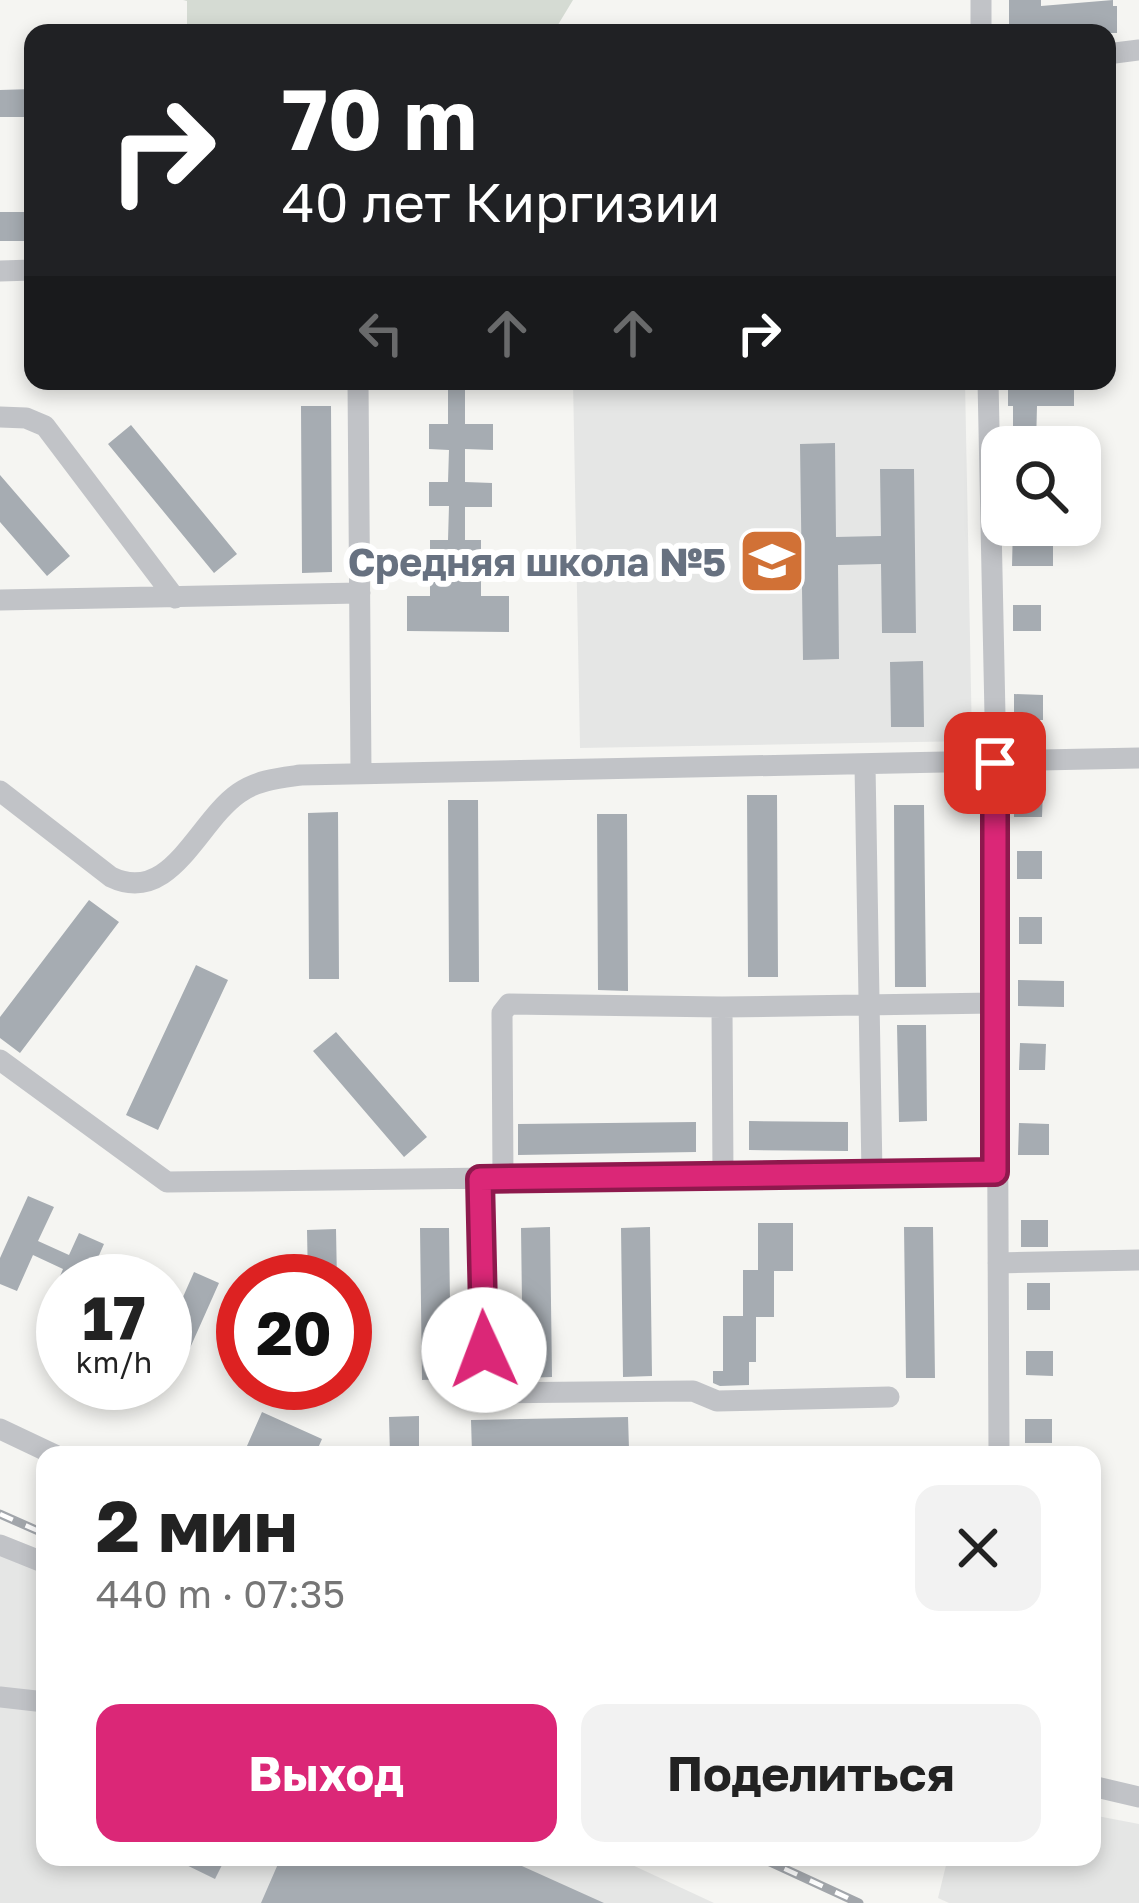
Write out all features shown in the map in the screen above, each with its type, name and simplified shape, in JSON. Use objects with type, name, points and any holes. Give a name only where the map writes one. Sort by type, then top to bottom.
[{"type":"street","points":[[358,390],[361,773]]},
{"type":"street","points":[[988,390],[999,1446]]},
{"type":"street","points":[[0,417],[26,418],[45,426],[175,598]]},
{"type":"street","points":[[0,600],[360,593]]},
{"type":"street","points":[[0,791],[129,886],[147,884],[167,872],[239,793],[269,779],[361,773],[1139,758]]},
{"type":"street","points":[[865,765],[872,1174]]},
{"type":"street","points":[[503,1178],[505,1007],[514,1003],[722,1007],[995,1003]]},
{"type":"street","points":[[722,1007],[723,1175]]},
{"type":"street","points":[[0,1060],[167,1183],[995,1172]]},
{"type":"street","points":[[480,1179],[485,1393],[693,1391],[717,1401],[889,1397]]},
{"type":"street","points":[[998,1263],[1139,1261]]},
{"type":"street","points":[[0,1429],[36,1446]]},
{"type":"street","points":[[0,1545],[36,1559]]},
{"type":"street","points":[[0,1697],[36,1701]]},
{"type":"street","points":[[1101,1788],[1139,1797]]},
{"type":"shaded area","points":[[183,0],[573,0],[558,24],[187,24],[187,1]]},
{"type":"shaded area","name":"Средняя школа №5","points":[[573,390],[965,390],[972,741],[580,748]]},
{"type":"shaded area","points":[[0,1535],[36,1552],[36,1695],[0,1691]]},
{"type":"shaded area","points":[[0,1701],[36,1705],[36,1866],[634,1866],[714,1903],[0,1903]]},
{"type":"shaded area","points":[[1101,1817],[1139,1824],[1139,1903],[949,1903],[938,1898],[946,1866],[1101,1866]]},
{"type":"building","points":[[1009,0],[1041,0],[1041,6],[1113,0],[1117,6],[1117,33],[1116,24],[1009,24]]},
{"type":"building","points":[[24,89],[24,117],[0,117],[0,90]]},
{"type":"building","points":[[0,212],[24,212],[24,241],[0,241]]},
{"type":"building","points":[[448,390],[465,390],[465,424],[493,424],[493,450],[465,449],[465,482],[492,483],[492,507],[465,507],[465,540],[481,540],[481,596],[509,596],[509,632],[407,631],[407,596],[430,596],[430,540],[448,540],[449,506],[429,506],[429,482],[448,482],[449,450],[429,449],[429,424],[448,424]]},
{"type":"building","points":[[1008,390],[1074,390],[1074,406],[1037,406],[1036,426],[1013,426],[1013,406],[1008,406]]},
{"type":"building","points":[[301,406],[331,406],[332,572],[302,573]]},
{"type":"building","points":[[131,425],[237,554],[214,573],[108,444]]},
{"type":"building","points":[[835,443],[836,537],[881,536],[880,469],[914,469],[916,633],[882,633],[881,564],[838,565],[839,659],[803,660],[800,444]]},
{"type":"building","points":[[0,475],[70,556],[47,576],[0,522]]},
{"type":"building","points":[[1012,546],[1053,546],[1053,566],[1012,566]]},
{"type":"building","points":[[1013,605],[1041,605],[1041,631],[1013,631]]},
{"type":"building","points":[[923,661],[924,727],[891,727],[890,662]]},
{"type":"building","points":[[1014,694],[1043,695],[1043,720],[1014,720]]},
{"type":"building","points":[[1014,788],[1043,788],[1042,817],[1014,817]]},
{"type":"building","points":[[747,795],[777,795],[778,977],[748,977]]},
{"type":"building","points":[[448,800],[478,800],[479,982],[449,982]]},
{"type":"building","points":[[894,805],[924,805],[926,987],[895,987]]},
{"type":"building","points":[[338,812],[339,979],[309,979],[308,813]]},
{"type":"building","points":[[597,814],[627,814],[628,991],[598,990]]},
{"type":"building","points":[[1017,851],[1042,851],[1042,879],[1017,879]]},
{"type":"building","points":[[89,900],[119,922],[20,1053],[0,1038],[0,1017]]},
{"type":"building","points":[[1019,917],[1042,917],[1042,944],[1019,944]]},
{"type":"building","points":[[196,965],[228,980],[158,1130],[126,1115]]},
{"type":"building","points":[[1018,980],[1064,981],[1064,1007],[1018,1006]]},
{"type":"building","points":[[897,1025],[926,1025],[927,1121],[899,1122]]},
{"type":"building","points":[[336,1032],[427,1137],[404,1157],[313,1051]]},
{"type":"building","points":[[1020,1043],[1046,1044],[1045,1070],[1019,1070]]},
{"type":"building","points":[[749,1121],[848,1122],[848,1151],[749,1150]]},
{"type":"building","points":[[696,1122],[696,1152],[518,1155],[518,1124]]},
{"type":"building","points":[[1019,1123],[1049,1124],[1049,1155],[1018,1155]]},
{"type":"building","points":[[28,1196],[54,1207],[38,1241],[67,1254],[33,1255],[17,1291],[0,1284],[0,1258]]},
{"type":"building","points":[[1021,1220],[1048,1220],[1048,1247],[1021,1247]]},
{"type":"building","points":[[758,1223],[793,1223],[793,1271],[774,1271],[774,1317],[756,1317],[756,1362],[749,1362],[749,1385],[720,1386],[713,1383],[713,1371],[723,1371],[723,1316],[743,1316],[743,1270],[758,1270]]},
{"type":"building","points":[[550,1227],[552,1377],[523,1378],[521,1228]]},
{"type":"building","points":[[650,1227],[652,1376],[623,1377],[621,1228]]},
{"type":"building","points":[[904,1227],[933,1227],[935,1378],[906,1378]]},
{"type":"building","points":[[420,1228],[449,1228],[451,1379],[422,1380]]},
{"type":"building","points":[[336,1229],[336,1254],[307,1254],[307,1230]]},
{"type":"building","points":[[79,1233],[104,1244],[100,1254],[69,1254]]},
{"type":"building","points":[[194,1272],[216,1282],[216,1290],[192,1344]]},
{"type":"building","points":[[1027,1283],[1050,1283],[1050,1310],[1027,1310]]},
{"type":"building","points":[[1026,1351],[1053,1351],[1053,1376],[1026,1375]]},
{"type":"building","points":[[262,1412],[322,1439],[319,1446],[247,1446]]},
{"type":"building","points":[[419,1416],[419,1446],[390,1446],[389,1417]]},
{"type":"building","points":[[628,1417],[629,1446],[472,1446],[471,1420]]},
{"type":"building","points":[[1025,1419],[1052,1419],[1052,1443],[1025,1443]]},
{"type":"building","points":[[188,1866],[222,1866],[215,1879]]},
{"type":"building","points":[[277,1866],[522,1866],[604,1903],[261,1903]]},
{"type":"railway","points":[[0,1514],[36,1530]]},
{"type":"railway","points":[[779,1866],[859,1903]]},
{"type":"place","name":"Средняя школа №5","points":[[772,561]]},
{"type":"route","points":[[484,1350],[480,1179],[995,1172],[995,763]]}]
